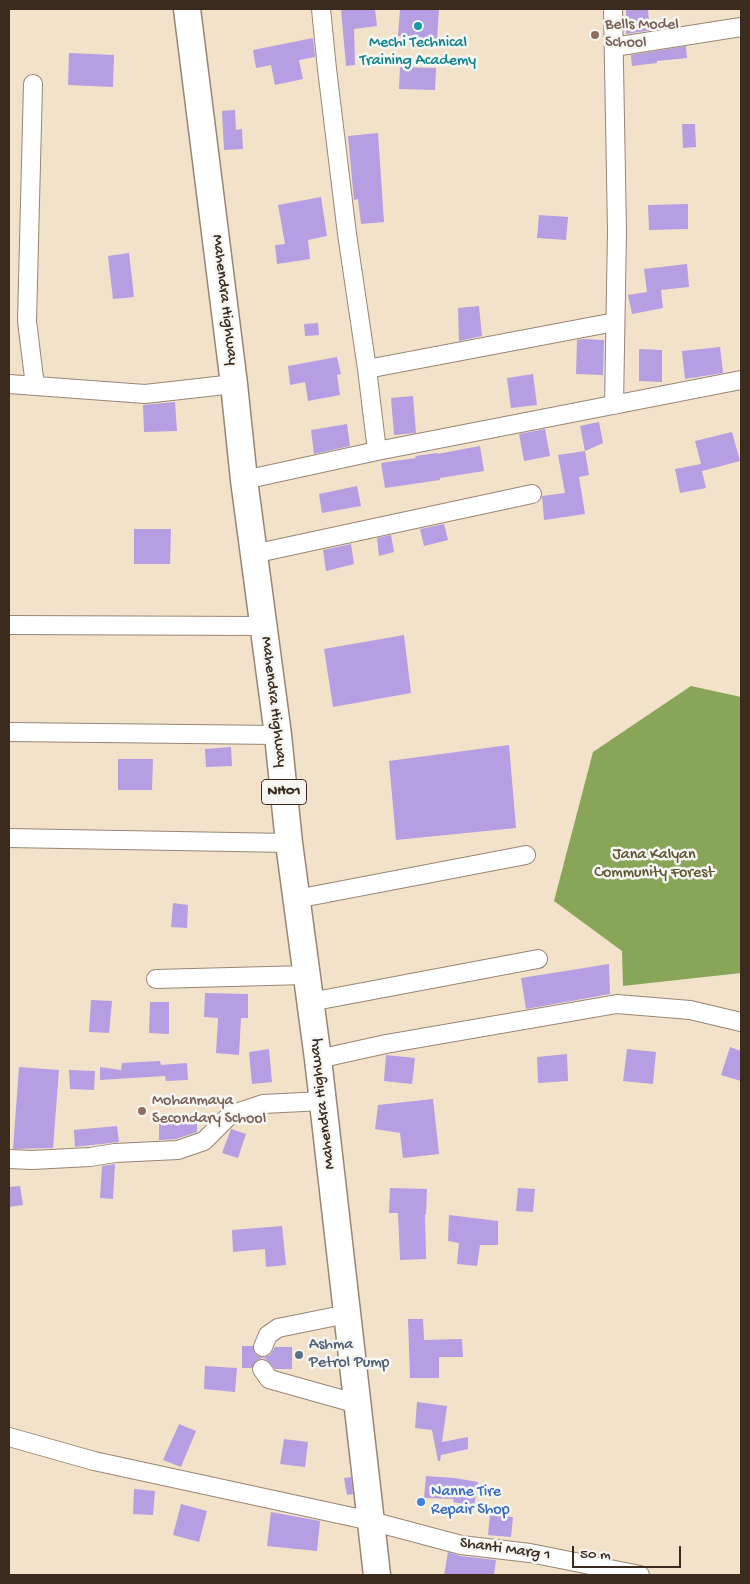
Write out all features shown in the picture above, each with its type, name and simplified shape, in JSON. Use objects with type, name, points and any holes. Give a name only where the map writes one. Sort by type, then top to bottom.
[{"type":"highway","name":"Mahendra Highway","points":[[187,9],[234,384],[244,480],[278,734],[289,843],[318,1059],[377,1575]]},
{"type":"street","points":[[321,9],[346,224],[377,451]]},
{"type":"street","points":[[613,9],[617,231],[614,405]]},
{"type":"street","points":[[614,47],[741,27]]},
{"type":"street","points":[[33,84],[27,320],[35,386]]},
{"type":"street","points":[[367,369],[615,322]]},
{"type":"street","points":[[244,480],[377,451],[741,380]]},
{"type":"street","points":[[9,384],[145,394],[234,384]]},
{"type":"street","points":[[254,554],[532,494]]},
{"type":"street","points":[[9,625],[263,626]]},
{"type":"street","points":[[9,732],[278,734]]},
{"type":"street","points":[[9,838],[289,843]]},
{"type":"street","points":[[296,899],[526,855]]},
{"type":"street","points":[[310,1002],[538,959]]},
{"type":"street","points":[[156,980],[306,975]]},
{"type":"street","points":[[318,1059],[386,1044],[617,1004],[690,1010],[741,1022]]},
{"type":"street","points":[[9,1159],[32,1160],[90,1157],[115,1153],[178,1150],[204,1141],[230,1114],[263,1104],[323,1101]]},
{"type":"street","points":[[263,1347],[268,1335],[278,1328],[347,1314]]},
{"type":"street","points":[[262,1369],[269,1379],[358,1404]]},
{"type":"street","name":"Shanti Marg 1","points":[[9,1437],[94,1461],[371,1521],[461,1545],[530,1553],[640,1575]]},
{"type":"green space","name":"Jana Kalyan Community Forest","points":[[691,686],[741,697],[741,973],[623,986],[622,951],[554,901],[593,752]]},
{"type":"building","points":[[341,9],[375,9],[377,26],[354,29],[355,65],[346,66]]},
{"type":"building","name":"Mechi Technical Training Academy","points":[[400,9],[439,9],[437,39],[398,36]]},
{"type":"building","points":[[626,9],[648,10],[649,22],[672,22],[672,27],[626,34]]},
{"type":"building","points":[[313,38],[315,57],[299,60],[303,79],[275,85],[271,65],[256,68],[253,50]]},
{"type":"building","points":[[686,46],[687,58],[632,66],[631,55]]},
{"type":"building","points":[[69,53],[114,55],[113,87],[68,85]]},
{"type":"building","points":[[400,67],[436,68],[435,90],[399,89]]},
{"type":"building","points":[[235,110],[236,130],[242,129],[243,149],[224,150],[222,111]]},
{"type":"building","points":[[682,124],[695,124],[696,147],[683,148]]},
{"type":"building","points":[[378,133],[384,222],[361,224],[358,199],[354,200],[348,136]]},
{"type":"building","points":[[321,197],[327,236],[308,240],[310,259],[277,264],[275,245],[285,244],[278,205]]},
{"type":"building","points":[[688,204],[688,229],[649,230],[648,205]]},
{"type":"building","points":[[539,215],[568,217],[566,240],[537,238]]},
{"type":"building","points":[[129,253],[134,297],[113,299],[108,256]]},
{"type":"building","points":[[687,264],[689,287],[661,290],[663,308],[632,314],[628,295],[647,292],[644,269]]},
{"type":"building","points":[[479,306],[482,336],[459,341],[458,308]]},
{"type":"building","points":[[318,323],[319,335],[305,336],[304,324]]},
{"type":"building","points":[[577,340],[604,340],[603,375],[576,374]]},
{"type":"building","points":[[720,347],[723,373],[685,379],[682,351]]},
{"type":"building","points":[[639,349],[662,350],[662,382],[639,381]]},
{"type":"building","points":[[337,357],[341,374],[337,375],[340,395],[308,401],[305,382],[290,385],[288,366]]},
{"type":"building","points":[[533,374],[537,405],[511,408],[507,378]]},
{"type":"building","points":[[413,396],[416,433],[394,435],[391,398]]},
{"type":"building","points":[[175,402],[177,431],[144,432],[143,405]]},
{"type":"building","points":[[599,422],[603,443],[585,451],[580,426]]},
{"type":"building","points":[[347,424],[350,446],[314,454],[311,430]]},
{"type":"building","points":[[545,429],[550,456],[524,461],[519,434]]},
{"type":"building","points":[[732,432],[740,461],[702,471],[706,488],[680,493],[675,469],[701,464],[695,441]]},
{"type":"building","points":[[480,446],[484,471],[385,488],[381,463]]},
{"type":"building","points":[[585,451],[589,475],[579,477],[585,514],[544,520],[542,496],[565,493],[558,455]]},
{"type":"building","points":[[357,486],[361,506],[322,513],[319,494]]},
{"type":"building","points":[[444,524],[448,540],[424,546],[420,529]]},
{"type":"building","points":[[134,529],[171,529],[170,564],[134,564]]},
{"type":"building","points":[[391,535],[394,552],[379,556],[377,538]]},
{"type":"building","points":[[351,544],[354,564],[326,571],[323,550]]},
{"type":"building","points":[[404,635],[411,693],[333,707],[324,649]]},
{"type":"building","points":[[509,745],[516,828],[396,840],[389,761]]},
{"type":"building","points":[[231,747],[232,766],[206,767],[205,749]]},
{"type":"building","points":[[118,759],[153,759],[152,790],[118,790]]},
{"type":"building","points":[[173,903],[188,905],[187,928],[171,927]]},
{"type":"building","points":[[609,964],[610,994],[526,1009],[521,978]]},
{"type":"building","points":[[205,993],[248,994],[248,1018],[241,1018],[239,1055],[216,1053],[218,1018],[204,1017]]},
{"type":"building","points":[[91,1000],[112,1001],[109,1033],[89,1032]]},
{"type":"building","points":[[150,1002],[169,1002],[169,1034],[149,1033]]},
{"type":"building","points":[[730,1047],[741,1051],[741,1081],[721,1075]]},
{"type":"building","points":[[269,1049],[272,1082],[252,1084],[249,1052]]},
{"type":"building","points":[[627,1049],[656,1052],[653,1084],[623,1081]]},
{"type":"building","points":[[567,1054],[568,1081],[538,1083],[537,1057]]},
{"type":"building","points":[[386,1055],[415,1058],[412,1084],[384,1081]]},
{"type":"building","points":[[160,1061],[161,1065],[187,1063],[188,1080],[166,1081],[165,1076],[100,1080],[100,1067],[121,1070],[122,1063]]},
{"type":"building","points":[[19,1067],[59,1070],[53,1148],[13,1149]]},
{"type":"building","points":[[69,1070],[95,1071],[94,1090],[70,1089]]},
{"type":"building","points":[[433,1099],[439,1154],[403,1158],[400,1133],[375,1129],[378,1105]]},
{"type":"building","points":[[159,1117],[197,1117],[197,1132],[176,1139],[159,1140]]},
{"type":"building","points":[[117,1126],[119,1142],[75,1147],[74,1130]]},
{"type":"building","points":[[231,1129],[246,1134],[238,1158],[222,1153]]},
{"type":"building","points":[[115,1164],[113,1199],[100,1198],[102,1166]]},
{"type":"building","points":[[20,1186],[23,1205],[9,1207],[9,1187]]},
{"type":"building","points":[[390,1188],[427,1189],[425,1214],[426,1259],[400,1260],[398,1213],[389,1213]]},
{"type":"building","points":[[518,1188],[535,1189],[533,1212],[516,1211]]},
{"type":"building","points":[[449,1215],[498,1221],[498,1245],[480,1245],[477,1266],[457,1264],[459,1243],[448,1241]]},
{"type":"building","points":[[282,1226],[286,1265],[266,1267],[265,1249],[233,1252],[232,1230]]},
{"type":"building","points":[[408,1319],[423,1319],[424,1340],[462,1339],[463,1357],[439,1357],[439,1378],[410,1378]]},
{"type":"building","points":[[242,1346],[253,1346],[255,1354],[264,1358],[270,1355],[275,1347],[292,1347],[292,1369],[275,1369],[267,1360],[262,1358],[256,1361],[252,1368],[242,1368]]},
{"type":"building","points":[[205,1366],[237,1368],[235,1392],[204,1389]]},
{"type":"building","points":[[417,1402],[447,1406],[442,1442],[468,1437],[468,1449],[441,1455],[440,1461],[438,1461],[432,1430],[415,1428]]},
{"type":"building","points":[[179,1424],[196,1431],[181,1467],[163,1460]]},
{"type":"building","points":[[284,1439],[308,1442],[305,1467],[280,1464]]},
{"type":"building","points":[[426,1476],[478,1482],[474,1506],[453,1502],[454,1499],[424,1498]]},
{"type":"building","points":[[351,1477],[353,1494],[347,1495],[344,1478]]},
{"type":"building","points":[[134,1489],[155,1491],[153,1515],[133,1514]]},
{"type":"building","points":[[181,1504],[207,1511],[199,1542],[173,1535]]},
{"type":"building","points":[[271,1512],[320,1521],[317,1551],[267,1546]]},
{"type":"building","points":[[490,1515],[513,1517],[511,1537],[488,1535]]},
{"type":"building","points":[[448,1552],[460,1556],[496,1560],[494,1575],[444,1575]]},
{"type":"place","name":"Mechi Technical Training Academy","points":[[418,26]]},
{"type":"place","name":"Bells Model School","points":[[595,35]]},
{"type":"place","name":"Mohanmaya Secondary School","points":[[142,1111]]},
{"type":"place","name":"Ashma Petrol Pump","points":[[299,1355]]},
{"type":"place","name":"Nanne Tire Repair Shop","points":[[421,1502]]}]
